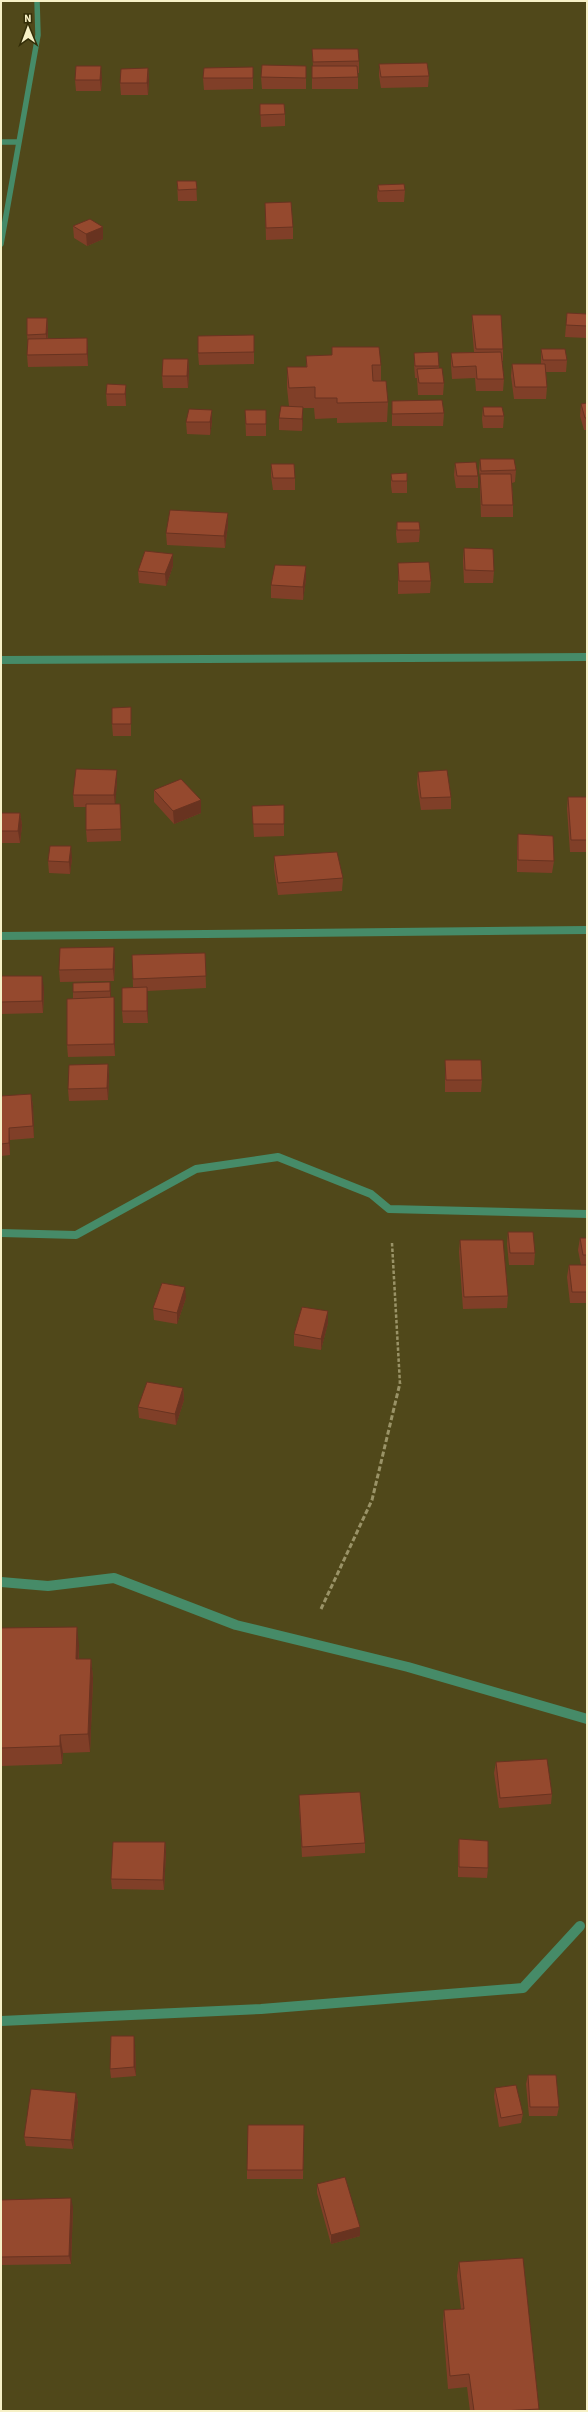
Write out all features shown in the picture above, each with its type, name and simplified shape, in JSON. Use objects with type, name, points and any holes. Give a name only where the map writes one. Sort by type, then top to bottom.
[{"type":"street","points":[[1,244],[38,35],[37,1]]},
{"type":"street","points":[[1,142],[18,142]]},
{"type":"street","points":[[1,660],[587,657]]},
{"type":"street","points":[[1,936],[587,930]]},
{"type":"street","points":[[1,1233],[76,1235],[196,1169],[278,1157],[371,1194],[389,1209],[587,1214]]},
{"type":"street","points":[[1,1582],[48,1586],[114,1578],[236,1625],[408,1667],[587,1719]]},
{"type":"street","points":[[1,2021],[261,2009],[523,1988],[580,1926]]},
{"type":"path","points":[[305,1642],[372,1500],[401,1380],[399,1315],[389,1209]]},
{"type":"building","points":[[312,49],[358,49],[359,61],[313,62]]},
{"type":"building","points":[[427,63],[429,76],[381,77],[379,64]]},
{"type":"building","points":[[262,65],[306,66],[306,78],[261,77]]},
{"type":"building","points":[[76,66],[101,66],[100,80],[75,80]]},
{"type":"building","points":[[312,66],[357,66],[358,77],[312,78]]},
{"type":"building","points":[[253,67],[253,78],[203,78],[204,68]]},
{"type":"building","points":[[148,68],[147,83],[120,83],[121,69]]},
{"type":"building","points":[[260,104],[284,104],[285,114],[260,115]]},
{"type":"building","points":[[177,181],[196,181],[197,189],[178,190]]},
{"type":"building","points":[[404,184],[405,190],[379,191],[378,185]]},
{"type":"building","points":[[291,202],[293,227],[266,228],[265,203]]},
{"type":"building","points":[[90,219],[103,227],[86,234],[73,226]]},
{"type":"building","points":[[567,313],[587,314],[587,326],[566,325]]},
{"type":"building","points":[[472,315],[501,315],[503,349],[476,349]]},
{"type":"building","points":[[27,318],[47,318],[46,334],[27,335]]},
{"type":"building","points":[[254,335],[254,352],[198,353],[198,336]]},
{"type":"building","points":[[87,338],[87,354],[27,355],[28,339]]},
{"type":"building","points":[[332,347],[379,347],[381,365],[372,365],[373,381],[386,381],[388,402],[337,403],[337,398],[315,398],[315,387],[289,388],[287,367],[307,367],[306,356],[332,355]]},
{"type":"building","points":[[541,349],[565,349],[567,360],[543,360]]},
{"type":"building","points":[[438,352],[439,366],[415,366],[414,353]]},
{"type":"building","points":[[501,352],[504,379],[477,379],[476,366],[453,367],[451,353]]},
{"type":"building","points":[[163,359],[188,359],[187,376],[162,376]]},
{"type":"building","points":[[512,364],[545,364],[547,387],[515,387]]},
{"type":"building","points":[[442,368],[444,383],[419,383],[417,369]]},
{"type":"building","points":[[107,384],[126,385],[125,394],[106,394]]},
{"type":"building","points":[[442,400],[444,413],[392,414],[392,401]]},
{"type":"building","points":[[587,403],[587,418],[585,418],[581,404]]},
{"type":"building","points":[[281,406],[303,407],[302,419],[279,418]]},
{"type":"building","points":[[483,407],[502,407],[504,416],[484,416]]},
{"type":"building","points":[[189,409],[212,410],[210,422],[186,422]]},
{"type":"building","points":[[245,410],[266,410],[266,424],[246,424]]},
{"type":"building","points":[[480,459],[514,459],[516,470],[481,471]]},
{"type":"building","points":[[476,462],[478,476],[457,476],[455,463]]},
{"type":"building","points":[[271,464],[294,464],[295,478],[273,478]]},
{"type":"building","points":[[407,473],[407,481],[392,481],[391,474]]},
{"type":"building","points":[[480,474],[511,474],[513,505],[482,505]]},
{"type":"building","points":[[170,510],[228,513],[224,536],[166,533]]},
{"type":"building","points":[[397,522],[419,522],[420,530],[397,530]]},
{"type":"building","points":[[464,548],[493,549],[494,571],[465,570]]},
{"type":"building","points":[[145,551],[173,554],[165,574],[138,571]]},
{"type":"building","points":[[429,562],[431,581],[399,581],[398,563]]},
{"type":"building","points":[[275,565],[306,566],[303,587],[271,585]]},
{"type":"building","points":[[131,707],[131,724],[112,724],[112,708]]},
{"type":"building","points":[[76,769],[117,770],[114,795],[73,795]]},
{"type":"building","points":[[447,770],[451,797],[421,798],[418,772]]},
{"type":"building","points":[[181,779],[201,800],[173,811],[154,790]]},
{"type":"building","points":[[568,797],[587,797],[587,840],[571,840]]},
{"type":"building","points":[[86,804],[120,804],[121,829],[86,830]]},
{"type":"building","points":[[284,805],[284,824],[253,824],[252,806]]},
{"type":"building","points":[[1,813],[20,813],[18,831],[1,831]]},
{"type":"building","points":[[518,834],[553,836],[554,861],[518,860]]},
{"type":"building","points":[[50,846],[71,846],[69,862],[48,861]]},
{"type":"building","points":[[337,852],[343,878],[278,883],[274,856]]},
{"type":"building","points":[[114,947],[113,969],[59,970],[60,948]]},
{"type":"building","points":[[205,953],[206,976],[133,979],[132,955]]},
{"type":"building","points":[[1,976],[42,976],[42,1001],[1,1002]]},
{"type":"building","points":[[110,982],[110,991],[73,992],[73,983]]},
{"type":"building","points":[[147,987],[147,1011],[122,1011],[122,988]]},
{"type":"building","points":[[114,997],[114,1044],[67,1045],[67,999]]},
{"type":"building","points":[[445,1060],[481,1060],[482,1080],[446,1080]]},
{"type":"building","points":[[108,1064],[107,1088],[68,1089],[69,1065]]},
{"type":"building","points":[[31,1094],[33,1126],[9,1128],[9,1143],[1,1144],[1,1096]]},
{"type":"building","points":[[508,1232],[533,1232],[535,1253],[510,1253]]},
{"type":"building","points":[[580,1238],[587,1238],[587,1255],[583,1255]]},
{"type":"building","points":[[460,1240],[503,1240],[508,1296],[464,1297]]},
{"type":"building","points":[[569,1265],[587,1265],[587,1292],[572,1292]]},
{"type":"building","points":[[162,1283],[185,1287],[177,1313],[153,1308]]},
{"type":"building","points":[[302,1307],[328,1311],[321,1339],[294,1334]]},
{"type":"building","points":[[147,1382],[183,1388],[175,1414],[138,1407]]},
{"type":"building","points":[[77,1627],[76,1659],[91,1659],[88,1734],[60,1735],[60,1746],[1,1748],[1,1628]]},
{"type":"building","points":[[547,1759],[552,1794],[500,1798],[496,1762]]},
{"type":"building","points":[[360,1792],[365,1843],[302,1847],[299,1795]]},
{"type":"building","points":[[459,1839],[488,1841],[488,1868],[459,1867]]},
{"type":"building","points":[[113,1842],[165,1842],[163,1880],[111,1879]]},
{"type":"building","points":[[111,2036],[134,2036],[134,2067],[110,2069]]},
{"type":"building","points":[[528,2075],[556,2075],[559,2107],[530,2107]]},
{"type":"building","points":[[516,2085],[523,2114],[501,2118],[495,2088]]},
{"type":"building","points":[[31,2089],[76,2093],[71,2140],[24,2137]]},
{"type":"building","points":[[248,2125],[304,2125],[303,2170],[247,2170]]},
{"type":"building","points":[[345,2177],[360,2227],[331,2235],[317,2184]]},
{"type":"building","points":[[71,2198],[69,2256],[1,2257],[1,2200]]},
{"type":"building","points":[[523,2258],[539,2409],[474,2411],[469,2374],[450,2376],[444,2310],[464,2309],[459,2262]]}]
